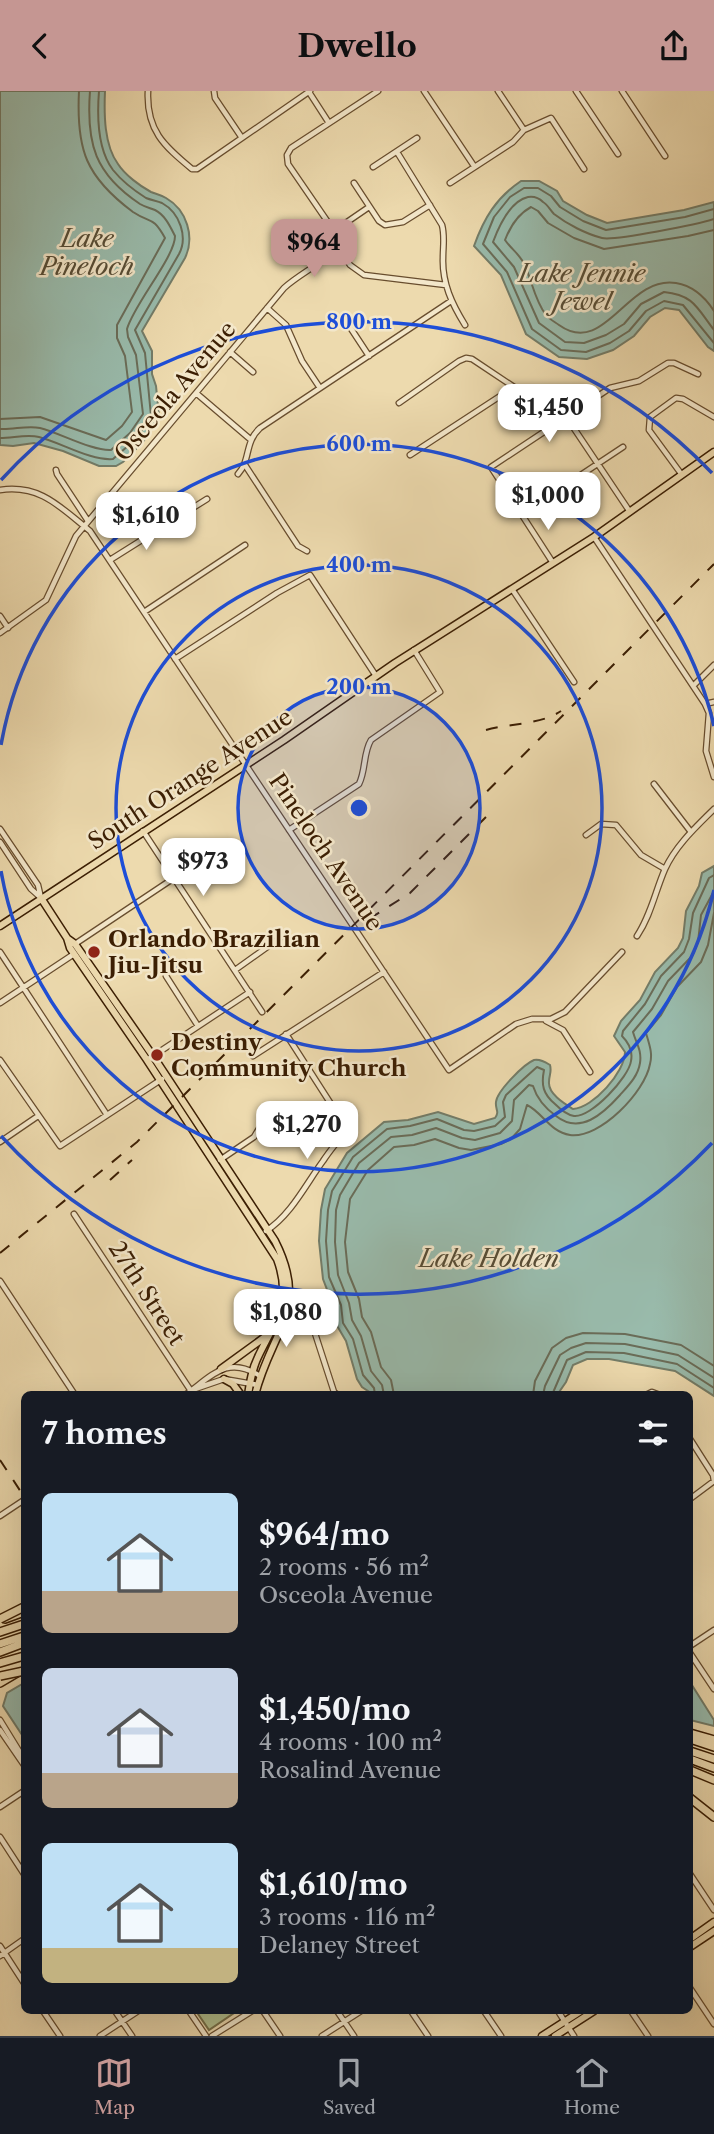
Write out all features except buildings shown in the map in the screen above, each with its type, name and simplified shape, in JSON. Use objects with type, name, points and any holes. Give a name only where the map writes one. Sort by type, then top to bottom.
[{"type":"highway","points":[[0,1619],[21,1611]]},
{"type":"highway","points":[[0,1632],[21,1625]]},
{"type":"highway","points":[[0,1644],[21,1637]]},
{"type":"highway","points":[[0,1652],[21,1644]]},
{"type":"highway","points":[[0,1663],[21,1656]]},
{"type":"highway","points":[[2,1680],[21,1671]]},
{"type":"highway","points":[[693,1734],[714,1740]]},
{"type":"highway","points":[[693,1740],[714,1747]]},
{"type":"highway","points":[[693,1752],[714,1759]]},
{"type":"highway","points":[[693,1760],[714,1768]]},
{"type":"highway","points":[[693,1771],[714,1780]]},
{"type":"highway","points":[[693,1800],[714,1817]]},
{"type":"main road","name":"South Orange Avenue","points":[[0,926],[246,765],[414,650],[594,537],[714,452]]},
{"type":"main road","points":[[41,898],[74,954],[109,998]]},
{"type":"main road","points":[[67,938],[75,944],[285,1261],[290,1291],[260,1375],[250,1391]]},
{"type":"main road","points":[[74,954],[83,956]]},
{"type":"main road","points":[[218,1161],[277,1259],[283,1275],[283,1313],[253,1371],[255,1391]]},
{"type":"main road","points":[[221,1369],[273,1330]]},
{"type":"main road","points":[[224,1379],[238,1391]]},
{"type":"main road","points":[[693,1936],[714,1922]]},
{"type":"main road","points":[[693,1945],[714,1931]]},
{"type":"main road","points":[[555,2036],[577,2014]]},
{"type":"main road","points":[[542,2036],[588,2014]]},
{"type":"street","points":[[148,91],[148,113],[163,144],[192,169],[203,167],[309,92],[330,124]]},
{"type":"street","points":[[214,91],[215,98],[242,138]]},
{"type":"street","points":[[378,91],[294,146],[287,155],[290,168],[334,230],[338,246],[353,269],[365,275],[446,285]]},
{"type":"street","points":[[424,91],[474,166]]},
{"type":"street","points":[[498,91],[524,130]]},
{"type":"street","points":[[576,91],[618,154]]},
{"type":"street","points":[[622,91],[665,156]]},
{"type":"street","points":[[450,183],[513,142],[524,130],[551,118],[584,169]]},
{"type":"street","points":[[373,167],[417,138]]},
{"type":"street","points":[[397,152],[440,219],[444,233],[443,268],[446,285],[451,301],[465,325]]},
{"type":"street","points":[[354,183],[369,207],[385,225],[403,222],[430,205]]},
{"type":"street","points":[[334,230],[369,207]]},
{"type":"street","name":"Osceola Avenue","points":[[8,628],[47,598],[71,543],[267,308],[292,281],[331,254],[338,246]]},
{"type":"street","points":[[238,474],[245,464],[250,439],[260,428],[451,301]]},
{"type":"street","points":[[267,308],[286,325],[302,361],[320,388]]},
{"type":"street","points":[[346,321],[369,356]]},
{"type":"street","points":[[230,352],[253,372]]},
{"type":"street","points":[[399,403],[462,359],[469,358],[514,387],[554,404],[567,417],[630,512]]},
{"type":"street","points":[[553,563],[491,467],[610,388],[639,381],[668,363],[698,374]]},
{"type":"street","points":[[410,455],[514,387]]},
{"type":"street","points":[[196,393],[250,439]]},
{"type":"street","points":[[682,475],[649,430],[650,417],[670,400],[680,398],[714,417]]},
{"type":"street","points":[[522,514],[623,447]]},
{"type":"street","points":[[245,464],[298,546],[307,551]]},
{"type":"street","points":[[56,470],[88,521]]},
{"type":"street","name":"Pineloch Avenue","points":[[0,491],[21,490],[44,495],[90,531],[449,1070],[516,1024],[532,1019],[545,1020]]},
{"type":"street","points":[[110,560],[207,499]]},
{"type":"street","points":[[594,537],[705,704],[709,713],[706,751],[714,777]]},
{"type":"street","points":[[144,612],[245,545]]},
{"type":"street","points":[[175,659],[277,593],[310,575],[376,676]]},
{"type":"street","points":[[512,589],[574,682]]},
{"type":"street","points":[[0,616],[8,628],[0,633]]},
{"type":"street","points":[[289,830],[359,784],[371,740],[440,692],[414,650]]},
{"type":"street","points":[[694,685],[714,665]]},
{"type":"street","points":[[705,704],[714,702]]},
{"type":"street","points":[[654,784],[691,832]]},
{"type":"street","points":[[638,936],[675,851],[714,809]]},
{"type":"street","points":[[586,835],[601,824],[617,825],[641,855],[665,869]]},
{"type":"street","points":[[0,828],[38,885],[41,898]]},
{"type":"street","points":[[143,831],[262,1012]]},
{"type":"street","points":[[0,842],[2,851],[41,898]]},
{"type":"street","points":[[75,944],[174,878]]},
{"type":"street","points":[[234,969],[280,937]]},
{"type":"street","points":[[0,952],[108,1115]]},
{"type":"street","points":[[590,1072],[563,1030],[561,1020],[565,1012],[622,952]]},
{"type":"street","points":[[0,1003],[74,954]]},
{"type":"street","points":[[253,1056],[384,972]]},
{"type":"street","points":[[166,976],[198,1026]]},
{"type":"street","points":[[150,1058],[250,992]]},
{"type":"street","points":[[545,1020],[565,1012]]},
{"type":"street","points":[[545,1020],[563,1030]]},
{"type":"street","points":[[256,1228],[267,1231],[299,1197],[324,1158],[348,1129],[286,1034]]},
{"type":"street","points":[[0,1061],[60,1146],[163,1078]]},
{"type":"street","points":[[0,1142],[38,1116]]},
{"type":"street","points":[[218,1161],[254,1137],[263,1122]]},
{"type":"street","name":"27th Street","points":[[74,1214],[191,1391]]},
{"type":"street","points":[[0,1281],[72,1391]]},
{"type":"street","points":[[283,1313],[305,1317],[314,1326],[333,1391]]},
{"type":"street","points":[[221,1369],[224,1379]]},
{"type":"street","points":[[191,1391],[210,1374],[221,1369],[253,1371],[260,1375]]},
{"type":"street","points":[[191,1391],[224,1379],[254,1384]]},
{"type":"street","points":[[693,1444],[714,1481],[693,1497]]},
{"type":"street","points":[[0,1516],[21,1502]]},
{"type":"street","points":[[693,1644],[714,1630]]},
{"type":"street","points":[[693,1658],[714,1689]]},
{"type":"street","points":[[0,1720],[21,1757]]},
{"type":"street","points":[[0,1730],[21,1758]]},
{"type":"street","points":[[0,1807],[21,1793]]},
{"type":"street","points":[[0,1837],[21,1869]]},
{"type":"street","points":[[693,1878],[714,1910]]},
{"type":"street","points":[[2,1954],[21,1942]]},
{"type":"street","points":[[0,1946],[2,1954],[21,1979]]},
{"type":"street","points":[[693,1992],[714,2024]]},
{"type":"street","points":[[45,2014],[60,2036]]},
{"type":"street","points":[[117,2014],[132,2036]]},
{"type":"street","points":[[100,2036],[133,2014]]},
{"type":"street","points":[[191,2014],[206,2036]]},
{"type":"street","points":[[212,2036],[247,2014]]},
{"type":"street","points":[[265,2014],[280,2036]]},
{"type":"street","points":[[339,2014],[354,2036]]},
{"type":"street","points":[[322,2036],[356,2014]]},
{"type":"street","points":[[413,2014],[428,2036]]},
{"type":"street","points":[[486,2014],[501,2036]]},
{"type":"street","points":[[560,2014],[574,2036]]},
{"type":"street","points":[[633,2014],[648,2036]]},
{"type":"green space","points":[[198,2014],[233,2014],[209,2030]]},
{"type":"water","name":"Lake Pineloch","points":[[0,91],[105,91],[107,139],[113,156],[138,183],[173,203],[187,225],[189,241],[185,258],[142,331],[152,351],[152,374],[159,416],[143,442],[116,466],[99,466],[63,451],[34,443],[0,445]]},
{"type":"water","name":"Lake Jennie Jewel","points":[[521,181],[539,181],[557,191],[563,201],[607,223],[714,202],[714,351],[679,310],[665,308],[650,317],[634,336],[613,350],[587,359],[559,357],[526,334],[501,275],[474,246],[492,209]]},
{"type":"water","name":"Lake Holden","points":[[714,866],[714,1396],[675,1371],[609,1359],[587,1359],[573,1365],[560,1391],[368,1391],[357,1379],[346,1341],[336,1324],[334,1308],[323,1279],[319,1241],[325,1189],[347,1153],[384,1122],[408,1120],[438,1112],[474,1124],[495,1118],[496,1102],[501,1091],[518,1072],[534,1060],[550,1065],[551,1091],[573,1109],[598,1096],[614,1079],[624,1060],[625,1052],[614,1036],[621,1021],[640,1000],[655,972],[678,948],[683,938],[686,911],[699,886],[702,873]]},
{"type":"water","points":[[21,1685],[21,1733],[3,1706],[7,1693]]},
{"type":"water","points":[[693,1687],[714,1720],[714,1726],[693,1721]]},
{"type":"railway","points":[[0,1253],[137,1142],[714,564]]},
{"type":"railway","points":[[486,730],[535,721],[561,711]]},
{"type":"railway","points":[[369,919],[410,893],[488,815]]},
{"type":"railway","points":[[110,1180],[132,1160]]},
{"type":"railway","points":[[0,1460],[21,1492]]},
{"type":"place","name":"Orlando Brazilian Jiu-Jitsu","points":[[94,952]]},
{"type":"place","name":"Destiny Community Church","points":[[157,1055]]}]
